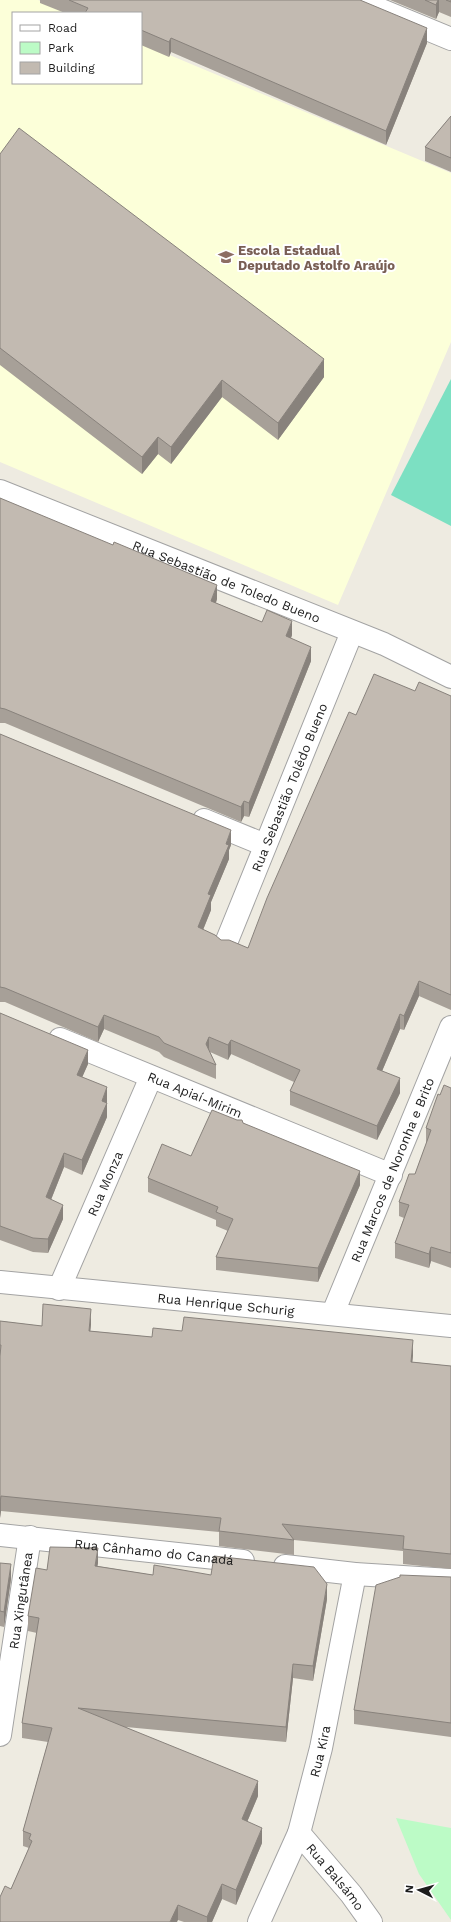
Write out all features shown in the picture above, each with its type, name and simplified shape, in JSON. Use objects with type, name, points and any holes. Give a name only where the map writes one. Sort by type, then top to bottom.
[{"type":"street","points":[[357,0],[451,39]]},
{"type":"street","name":"Rua Sebastião de Toledo Bueno","points":[[0,491],[384,644],[451,677]]},
{"type":"street","name":"Rua Sebastião Tolêdo Bueno","points":[[226,943],[352,632]]},
{"type":"street","points":[[184,811],[265,845]]},
{"type":"street","name":"Rua Marcos de Noronha e Brito","points":[[333,1313],[451,1027]]},
{"type":"street","name":"Rua Apiaí-Mirim","points":[[43,1032],[151,1078],[391,1174]]},
{"type":"street","name":"Rua Monza","points":[[59,1289],[151,1078]]},
{"type":"street","name":"Rua Henrique Schurig","points":[[0,1282],[59,1289],[333,1313],[451,1326]]},
{"type":"street","name":"Rua Cânhamo do Canadá","points":[[0,1535],[30,1537],[355,1574],[451,1580]]},
{"type":"street","name":"Rua Xingutânea","points":[[0,1735],[30,1537]]},
{"type":"street","name":"Rua Kira","points":[[259,1922],[299,1833],[321,1748],[355,1574]]},
{"type":"street","name":"Rua Balsámo","points":[[299,1833],[351,1894],[371,1922]]},
{"type":"shaded area","name":"Escola Estadual Deputado Astolfo Araújo","points":[[0,0],[38,0],[67,12],[12,12],[12,84],[142,84],[142,43],[451,173],[451,342],[338,605],[0,462]]},
{"type":"green space","points":[[451,379],[451,526],[391,495]]},
{"type":"green space","points":[[396,1818],[451,1828],[451,1920],[419,1874]]},
{"type":"building","points":[[69,0],[360,0],[427,28],[386,131],[171,38],[169,42],[142,30],[142,12],[86,12],[88,8]]},
{"type":"building","points":[[425,0],[438,0],[436,5]]},
{"type":"building","points":[[451,116],[451,158],[425,147]]},
{"type":"building","points":[[19,128],[324,359],[278,423],[222,380],[171,447],[158,437],[142,457],[0,348],[0,154]]},
{"type":"building","points":[[0,498],[113,545],[114,542],[217,585],[211,601],[262,622],[267,610],[292,621],[286,636],[311,647],[249,803],[244,801],[241,807],[0,708]]},
{"type":"building","points":[[374,674],[415,691],[419,682],[451,696],[451,995],[419,981],[404,1016],[400,1014],[377,1069],[400,1078],[377,1126],[290,1091],[300,1070],[231,1040],[228,1045],[209,1037],[206,1044],[216,1065],[164,1043],[159,1037],[104,1015],[98,1027],[0,987],[0,734],[231,830],[226,844],[229,845],[208,894],[211,895],[198,927],[215,935],[221,940],[229,940],[248,948],[267,898],[349,712],[356,715]]},
{"type":"building","points":[[0,1013],[88,1050],[77,1075],[107,1087],[102,1101],[107,1103],[82,1160],[64,1153],[46,1197],[63,1205],[48,1239],[33,1238],[0,1226]]},
{"type":"building","points":[[444,1085],[451,1088],[451,1253],[431,1247],[429,1254],[395,1243],[409,1205],[399,1202],[409,1174],[415,1174],[431,1130],[426,1128],[438,1094],[440,1095]]},
{"type":"building","points":[[212,1110],[237,1120],[242,1120],[243,1123],[360,1171],[318,1268],[216,1257],[233,1219],[216,1212],[218,1207],[148,1178],[162,1144],[191,1156]]},
{"type":"building","points":[[43,1304],[91,1309],[89,1331],[152,1337],[153,1328],[182,1331],[184,1317],[413,1340],[411,1362],[451,1366],[451,1554],[403,1549],[404,1536],[282,1524],[294,1540],[219,1531],[221,1518],[1,1496],[0,1503],[0,1321],[42,1326]]},
{"type":"building","points":[[50,1547],[98,1548],[95,1566],[153,1575],[154,1565],[211,1575],[214,1556],[314,1567],[327,1584],[313,1666],[293,1664],[286,1727],[78,1708],[258,1781],[242,1819],[262,1828],[236,1890],[222,1884],[207,1917],[178,1905],[170,1922],[0,1922],[0,1897],[5,1886],[11,1889],[32,1841],[29,1839],[31,1834],[23,1831],[52,1728],[22,1723],[39,1618],[28,1616],[36,1568],[47,1570]]},
{"type":"building","points":[[0,1563],[11,1564],[4,1612],[0,1611]]},
{"type":"building","points":[[400,1575],[451,1577],[451,1723],[354,1710],[376,1585],[400,1577]]},
{"type":"place","name":"Escola Estadual Deputado Astolfo Araújo","points":[[226,257]]}]
